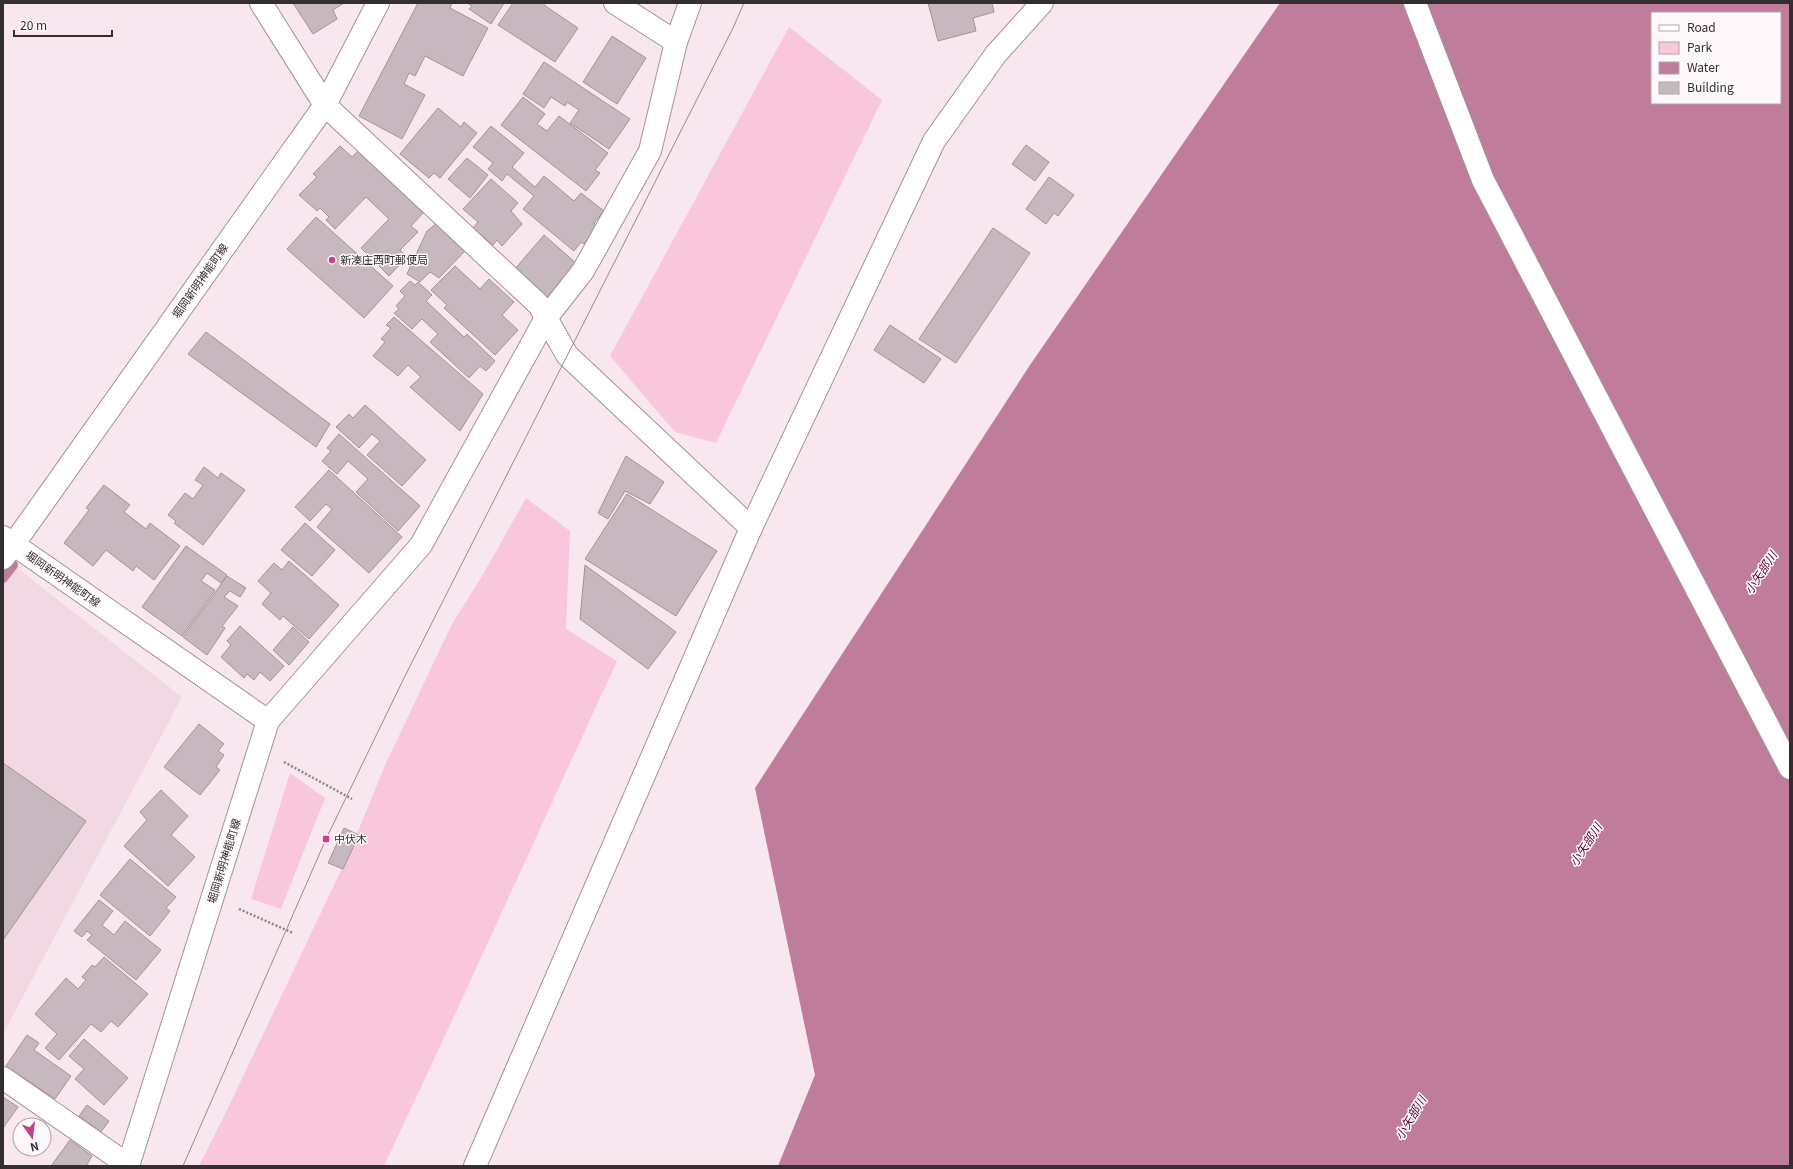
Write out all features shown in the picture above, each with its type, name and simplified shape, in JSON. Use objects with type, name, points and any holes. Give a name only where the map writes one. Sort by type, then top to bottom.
[{"type":"street","points":[[261,3],[324,105],[539,305],[567,355],[751,528]]},
{"type":"street","name":"堀岡新明神能町線","points":[[128,1166],[268,721],[6,547],[324,105],[378,3]]},
{"type":"street","points":[[615,3],[676,42]]},
{"type":"street","points":[[268,721],[421,545],[546,318],[583,272],[650,151],[676,42],[690,3]]},
{"type":"street","points":[[475,1166],[751,528],[934,141],[996,54],[1042,3]]},
{"type":"street","points":[[1415,3],[1483,180],[1790,768]]},
{"type":"street","points":[[3,1078],[128,1166]]},
{"type":"path","points":[[260,748],[352,799]]},
{"type":"path","points":[[213,897],[293,933]]},
{"type":"shaded area","points":[[3,557],[182,697],[3,1034]]},
{"type":"green space","points":[[789,27],[882,100],[716,443],[675,432],[610,356]]},
{"type":"green space","points":[[526,498],[570,531],[566,629],[617,661],[384,1166],[199,1166],[347,858],[386,763],[452,624],[481,578]]},
{"type":"green space","points":[[290,773],[325,798],[281,909],[251,899]]},
{"type":"water","name":"小矢部川","points":[[1280,3],[1790,3],[1790,1166],[778,1166],[815,1075],[755,788],[1030,365]]},
{"type":"building","points":[[293,3],[344,3],[333,10],[337,19],[313,34]]},
{"type":"building","points":[[418,3],[452,3],[450,8],[488,28],[463,76],[425,56],[415,76],[409,73],[404,84],[425,95],[402,139],[359,116]]},
{"type":"building","points":[[467,3],[504,3],[491,24],[469,9],[472,6]]},
{"type":"building","points":[[513,3],[545,3],[544,5],[578,28],[555,62],[498,25]]},
{"type":"building","points":[[928,3],[992,3],[994,12],[973,18],[976,31],[938,41]]},
{"type":"building","points":[[612,36],[646,58],[617,104],[583,82]]},
{"type":"building","points":[[544,62],[630,119],[609,149],[570,123],[579,110],[567,102],[565,106],[551,97],[544,108],[523,94]]},
{"type":"building","points":[[523,97],[545,114],[537,124],[547,131],[559,116],[608,153],[595,170],[600,173],[586,191],[501,125]]},
{"type":"building","points":[[438,108],[461,127],[464,122],[477,133],[440,178],[434,173],[429,178],[400,154]]},
{"type":"building","points":[[491,126],[524,153],[512,167],[535,187],[544,176],[574,201],[581,193],[604,211],[594,223],[598,227],[584,244],[581,242],[574,251],[523,209],[534,196],[507,174],[502,181],[488,169],[493,163],[473,147]]},
{"type":"building","points":[[1026,145],[1049,162],[1035,181],[1012,164]]},
{"type":"building","points":[[340,146],[352,157],[359,150],[424,212],[411,226],[418,232],[400,250],[407,257],[389,276],[361,248],[389,219],[366,197],[335,229],[326,220],[329,217],[320,208],[317,211],[299,195],[317,177],[313,174]]},
{"type":"building","points":[[467,158],[488,175],[470,198],[448,179]]},
{"type":"building","points":[[1049,177],[1074,195],[1058,216],[1054,213],[1046,224],[1026,209]]},
{"type":"building","points":[[491,179],[518,203],[511,211],[522,224],[502,246],[497,240],[493,245],[473,228],[478,222],[463,209]]},
{"type":"building","points":[[316,217],[393,286],[364,318],[287,249]]},
{"type":"building","points":[[437,223],[465,251],[439,278],[430,272],[420,282],[407,274],[427,231]]},
{"type":"building","points":[[993,228],[1030,253],[956,363],[919,339]]},
{"type":"building","points":[[544,235],[577,264],[547,297],[515,269]]},
{"type":"building","points":[[455,266],[480,289],[489,279],[514,302],[502,315],[518,330],[495,355],[444,308],[447,305],[431,290]]},
{"type":"building","points":[[410,281],[415,285],[418,282],[432,295],[426,301],[464,337],[467,334],[495,361],[486,371],[480,366],[469,378],[430,342],[438,334],[422,319],[412,329],[394,313],[399,309],[396,306],[405,296],[400,291]]},
{"type":"building","points":[[394,317],[483,394],[460,431],[410,387],[421,377],[408,365],[398,376],[373,356],[385,342],[381,339],[391,328],[386,325]]},
{"type":"building","points":[[890,325],[941,359],[924,383],[874,350]]},
{"type":"building","points":[[206,332],[330,424],[316,447],[188,354]]},
{"type":"building","points":[[365,405],[426,460],[402,486],[367,455],[380,441],[372,434],[359,448],[336,427],[349,414],[353,418]]},
{"type":"building","points":[[339,434],[420,506],[398,531],[356,492],[368,479],[348,461],[337,474],[322,461],[331,451],[327,448]]},
{"type":"building","points":[[626,456],[664,482],[650,504],[625,491],[608,519],[598,513]]},
{"type":"building","points":[[204,467],[218,478],[221,473],[245,490],[203,545],[174,523],[176,521],[168,515],[185,493],[193,499],[203,485],[195,480]]},
{"type":"building","points":[[329,470],[402,537],[369,573],[317,527],[332,509],[326,504],[310,521],[295,507]]},
{"type":"building","points":[[104,485],[130,505],[124,512],[146,529],[150,523],[180,546],[154,580],[136,566],[133,571],[106,550],[93,566],[64,543],[89,510],[86,508]]},
{"type":"building","points":[[627,494],[717,551],[676,616],[585,559]]},
{"type":"building","points":[[305,523],[335,550],[312,576],[281,550]]},
{"type":"building","points":[[186,546],[227,575],[221,583],[207,573],[201,581],[215,590],[182,636],[142,607]]},
{"type":"building","points":[[289,561],[339,605],[309,639],[283,616],[280,620],[262,604],[271,593],[258,581],[274,563],[282,570]]},
{"type":"building","points":[[585,565],[676,632],[648,669],[580,619]]},
{"type":"building","points":[[227,576],[246,588],[240,597],[230,591],[224,597],[238,606],[222,626],[225,628],[207,655],[183,637]]},
{"type":"building","points":[[240,626],[284,666],[270,681],[260,672],[254,680],[247,674],[244,678],[221,657],[231,645],[227,641]]},
{"type":"building","points":[[293,627],[309,642],[289,665],[273,650]]},
{"type":"building","points":[[199,724],[224,744],[218,751],[224,755],[216,767],[220,770],[200,795],[164,767]]},
{"type":"building","points":[[3,763],[86,821],[3,940]]},
{"type":"building","points":[[161,790],[188,816],[171,835],[195,857],[168,886],[124,846],[147,820],[140,812]]},
{"type":"building","points":[[344,828],[359,835],[343,869],[328,863]]},
{"type":"building","points":[[130,859],[176,897],[166,908],[170,911],[150,936],[100,895]]},
{"type":"building","points":[[99,900],[113,911],[102,925],[114,935],[125,921],[161,950],[136,980],[87,940],[92,935],[87,931],[82,937],[74,931]]},
{"type":"building","points":[[104,957],[148,994],[118,1027],[111,1021],[101,1032],[91,1024],[59,1060],[45,1048],[57,1034],[35,1014],[66,978],[78,989],[86,980],[82,977],[92,965],[95,967]]},
{"type":"building","points":[[27,1035],[39,1043],[34,1050],[71,1076],[55,1099],[6,1066]]},
{"type":"building","points":[[84,1039],[128,1078],[104,1105],[75,1079],[84,1069],[69,1056]]},
{"type":"building","points":[[3,1097],[18,1107],[3,1128]]},
{"type":"building","points":[[87,1105],[109,1121],[101,1132],[79,1116]]},
{"type":"building","points":[[70,1140],[92,1156],[86,1166],[51,1166]]},
{"type":"waterway","points":[[3,578],[13,565]]},
{"type":"tram line","points":[[183,1166],[326,839],[404,678],[733,28],[744,3]]},
{"type":"place","name":"新湊庄西町郵便局","points":[[332,260]]},
{"type":"place","name":"中伏木","points":[[326,839]]}]
